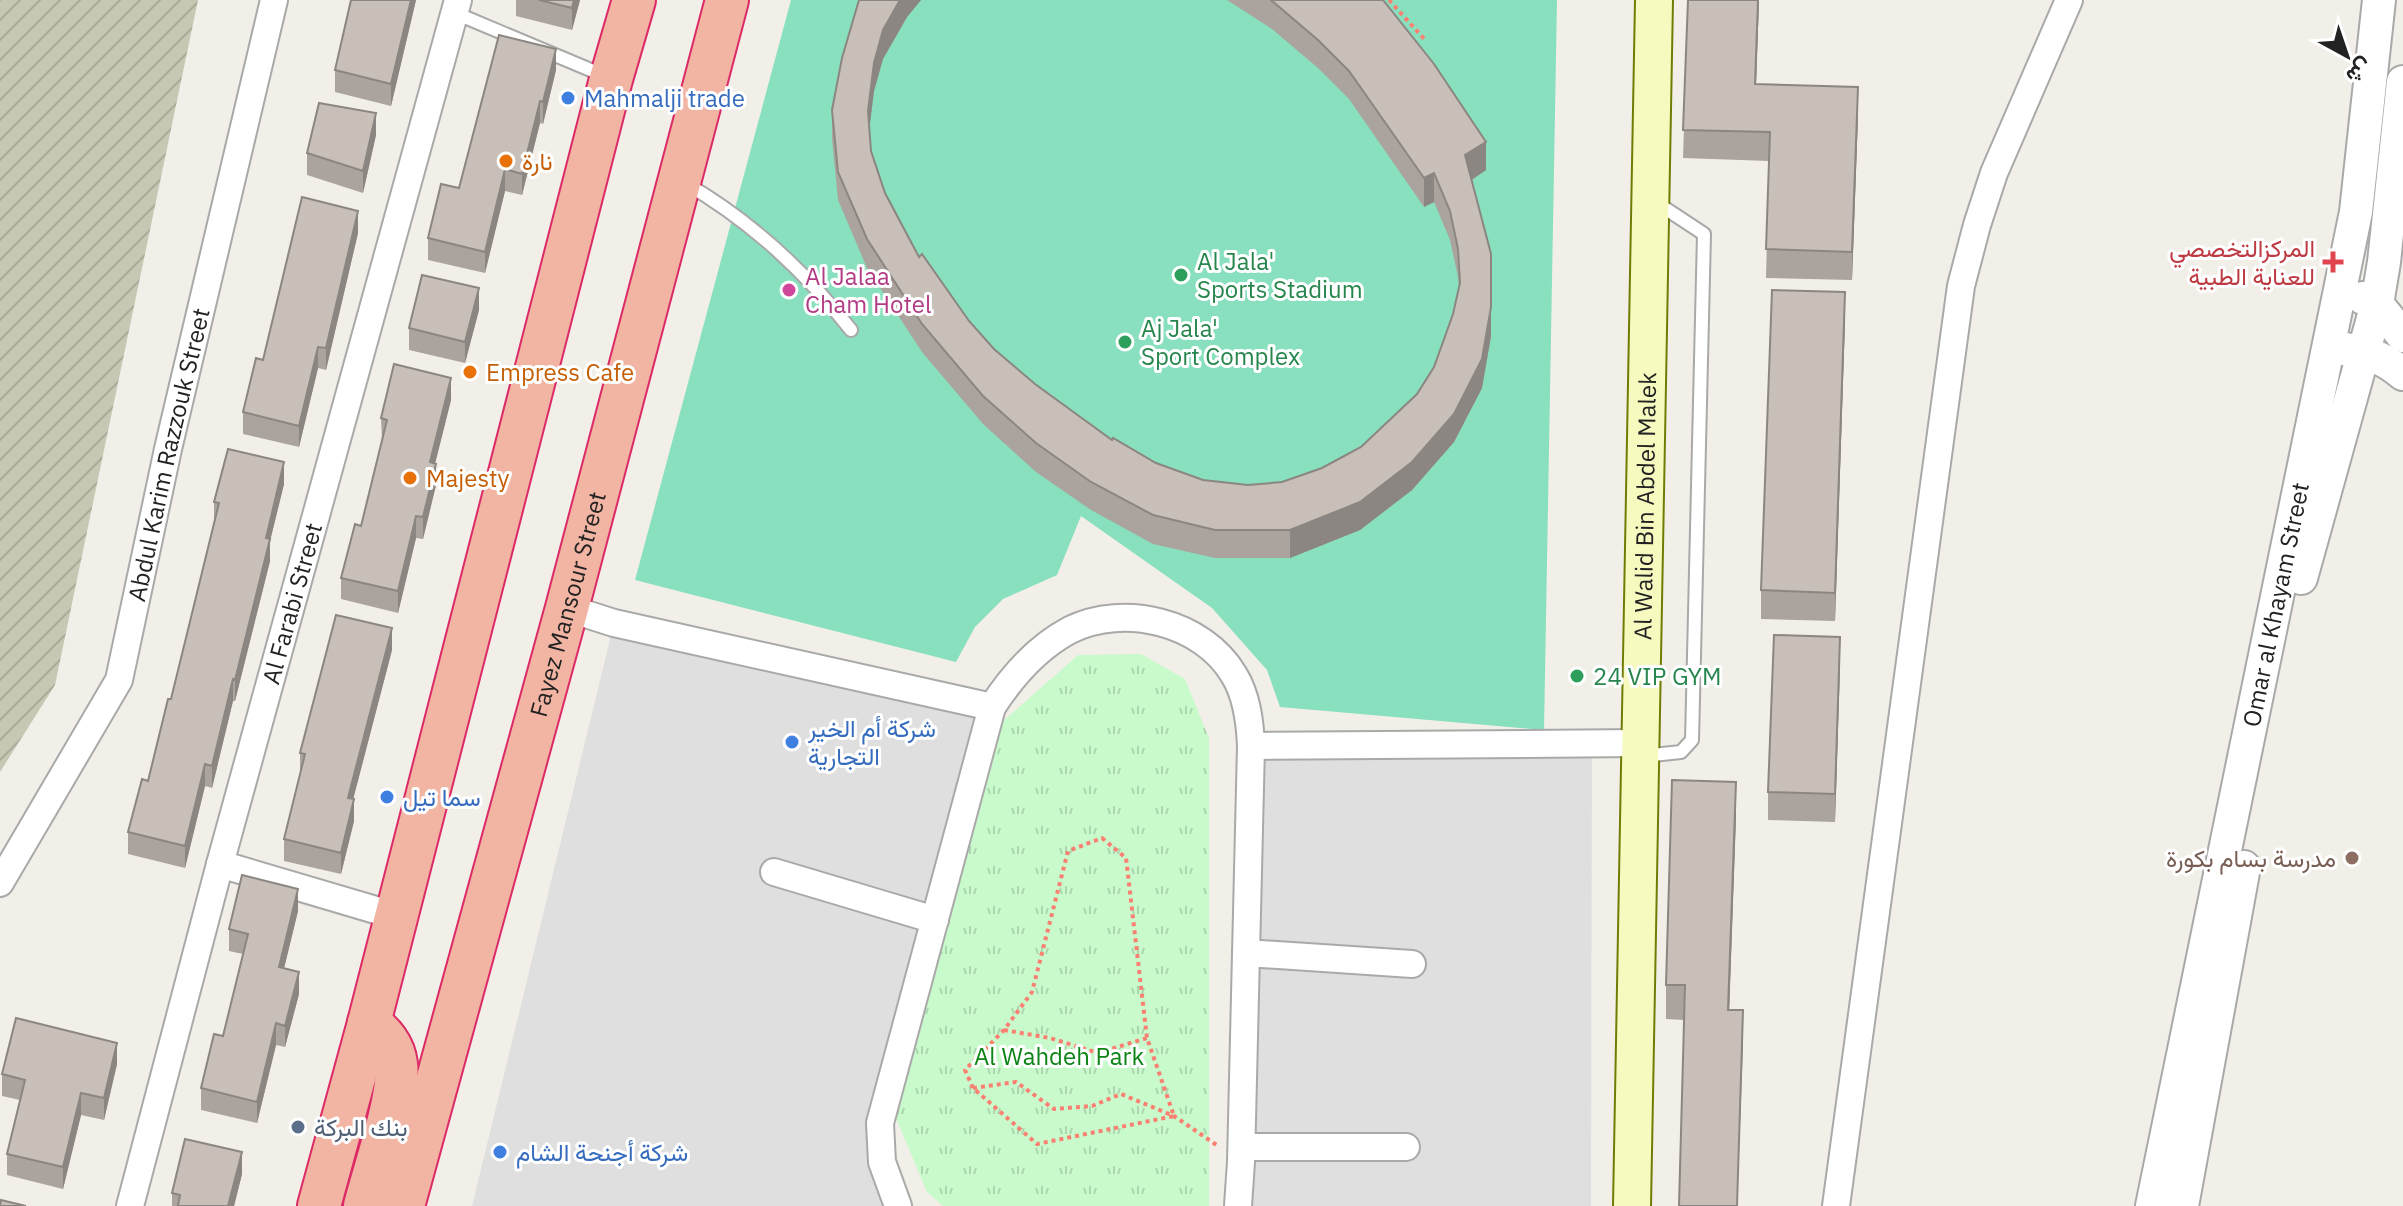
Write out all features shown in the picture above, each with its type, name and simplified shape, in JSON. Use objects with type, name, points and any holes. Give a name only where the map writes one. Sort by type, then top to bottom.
[{"type":"highway","points":[[319,1206],[634,0]]},
{"type":"highway","name":"Fayez Mansour Street","points":[[403,1206],[567,608],[727,0]]},
{"type":"highway","points":[[365,1206],[397,1073],[386,1039],[369,1023]]},
{"type":"main road","name":"Al Walid Bin Abdel Malek","points":[[1632,1206],[1654,0]]},
{"type":"street","name":"Abdul Karim Razzouk Street","points":[[0,883],[119,680],[168,449],[274,0]]},
{"type":"street","points":[[1836,1206],[1961,286],[1994,173],[2069,0]]},
{"type":"street","name":"Omar al Khayam Street","points":[[2182,1206],[2263,757],[2329,423],[2329,347],[2356,212],[2379,0]]},
{"type":"street","name":"Al Farabi Street","points":[[130,1206],[220,864],[456,7]]},
{"type":"street","name":"Omar al Khayam Street","points":[[2152,1206],[2329,423],[2364,351],[2377,304],[2403,82]]},
{"type":"street","points":[[2341,287],[2377,304],[2403,336]]},
{"type":"street","points":[[2329,347],[2364,351],[2387,360],[2403,374]]},
{"type":"street","points":[[567,608],[614,623],[992,707]]},
{"type":"street","points":[[898,1206],[882,1162],[880,1123],[992,707],[1017,672],[1033,656],[1072,629],[1122,617],[1148,619],[1173,626],[1197,638],[1234,673],[1247,709],[1251,746],[1242,1154],[1238,1206]]},
{"type":"street","points":[[1251,746],[1640,750]]},
{"type":"street","points":[[220,864],[396,916]]},
{"type":"street","points":[[774,872],[935,920]]},
{"type":"street","points":[[1246,953],[1412,964]]},
{"type":"street","points":[[1242,1154],[1406,1147]]},
{"type":"lane","points":[[456,7],[611,79]]},
{"type":"lane","points":[[679,180],[731,211],[782,252],[830,302],[851,330]]},
{"type":"lane","points":[[1640,750],[1681,752],[1692,740],[1704,234],[1651,199]]},
{"type":"path","points":[[1389,0],[1426,41]]},
{"type":"path","points":[[1102,838],[1126,858],[1147,1038],[1174,1116],[1037,1144],[973,1088],[965,1070],[1004,1030],[1032,992],[1068,851],[1102,838]]},
{"type":"path","points":[[1004,1030],[1050,1038],[1098,1053],[1147,1038]]},
{"type":"path","points":[[973,1088],[1016,1082],[1054,1109],[1092,1106],[1121,1094],[1174,1116],[1242,1154]]},
{"type":"shaded area","points":[[0,0],[198,0],[55,685],[0,772]]},
{"type":"shaded area","points":[[614,623],[992,707],[880,1123],[898,1206],[472,1206]]},
{"type":"shaded area","points":[[1592,743],[1591,1206],[1233,1206],[1251,746]]},
{"type":"green space","name":"Aj Jala' Sport Complex","points":[[791,0],[1557,0],[1544,730],[1280,707],[1267,670],[1212,608],[1081,516],[1057,575],[1003,599],[975,627],[956,662],[635,580]]},
{"type":"green space","name":"Al Wahdeh Park","points":[[1141,654],[1185,679],[1209,738],[1209,1206],[943,1206],[927,1192],[890,1104],[1001,723],[1078,655]]},
{"type":"building","points":[[351,0],[411,0],[391,84],[335,70]]},
{"type":"building","points":[[539,0],[574,0],[572,8]]},
{"type":"building","points":[[859,0],[900,0],[883,30],[874,63],[868,111],[871,151],[885,193],[919,257],[922,254],[969,321],[994,349],[1035,384],[1112,440],[1156,463],[1203,480],[1248,485],[1282,482],[1322,468],[1361,447],[1417,394],[1434,367],[1453,314],[1460,283],[1458,249],[1450,211],[1434,173],[1424,178],[1349,71],[1271,0],[1383,0],[1434,64],[1486,142],[1465,155],[1491,254],[1491,307],[1482,359],[1454,414],[1412,462],[1360,502],[1290,530],[1215,530],[1153,515],[1091,482],[1036,443],[983,396],[922,324],[867,239],[838,172],[832,110],[842,58]]},
{"type":"building","points":[[1688,0],[1758,0],[1755,84],[1858,87],[1852,252],[1766,249],[1770,132],[1683,130]]},
{"type":"building","points":[[499,35],[556,49],[522,174],[505,169],[485,252],[428,238],[441,184],[459,188]]},
{"type":"building","points":[[319,103],[376,113],[363,171],[307,153]]},
{"type":"building","points":[[302,197],[358,211],[326,348],[318,347],[299,426],[243,412],[256,358],[263,360]]},
{"type":"building","points":[[422,275],[479,288],[465,342],[409,328]]},
{"type":"building","points":[[1772,290],[1845,292],[1835,593],[1761,590]]},
{"type":"building","points":[[394,364],[451,378],[430,462],[436,464],[423,517],[416,516],[398,591],[341,578],[355,524],[361,526],[387,420],[381,418]]},
{"type":"building","points":[[228,449],[284,462],[266,538],[270,539],[235,680],[212,766],[205,764],[185,846],[128,832],[142,779],[148,781],[168,699],[171,699],[219,503],[214,502]]},
{"type":"building","points":[[336,615],[392,628],[348,798],[354,799],[341,853],[284,839],[305,754],[300,753]]},
{"type":"building","points":[[1774,635],[1840,637],[1835,794],[1768,792]]},
{"type":"building","points":[[1672,780],[1736,782],[1728,1010],[1743,1010],[1737,1206],[1679,1206],[1685,985],[1666,985]]},
{"type":"building","points":[[242,875],[298,889],[279,967],[299,972],[285,1026],[276,1023],[257,1102],[201,1088],[214,1034],[223,1036],[248,934],[229,929]]},
{"type":"building","points":[[16,1018],[117,1043],[104,1098],[81,1093],[63,1167],[7,1154],[25,1080],[2,1074]]},
{"type":"building","points":[[185,1139],[242,1152],[228,1206],[178,1206],[180,1195],[172,1193]]},
{"type":"building","points":[[1,1200],[26,1206],[0,1206]]},
{"type":"place","name":"Mahmalji trade","points":[[568,98]]},
{"type":"place","name":"نارة","points":[[506,161]]},
{"type":"place","name":"المركزالتخصصي للعناية الطبية","points":[[2333,262]]},
{"type":"place","name":"Al Jala' Sports Stadium","points":[[1181,275]]},
{"type":"place","name":"Al Jalaa Cham Hotel","points":[[789,290]]},
{"type":"place","name":"Aj Jala' Sport Complex","points":[[1125,342]]},
{"type":"place","name":"Empress Cafe","points":[[470,372]]},
{"type":"place","name":"Majesty","points":[[410,478]]},
{"type":"place","name":"24 VIP GYM","points":[[1577,676]]},
{"type":"place","name":"شركة أم الخير التجارية","points":[[792,742]]},
{"type":"place","name":"سما تيل","points":[[387,797]]},
{"type":"place","name":"مدرسة بسام بكورة","points":[[2352,858]]},
{"type":"place","name":"بنك البركة","points":[[298,1127]]},
{"type":"place","name":"شركة أجنحة الشام","points":[[500,1152]]}]
